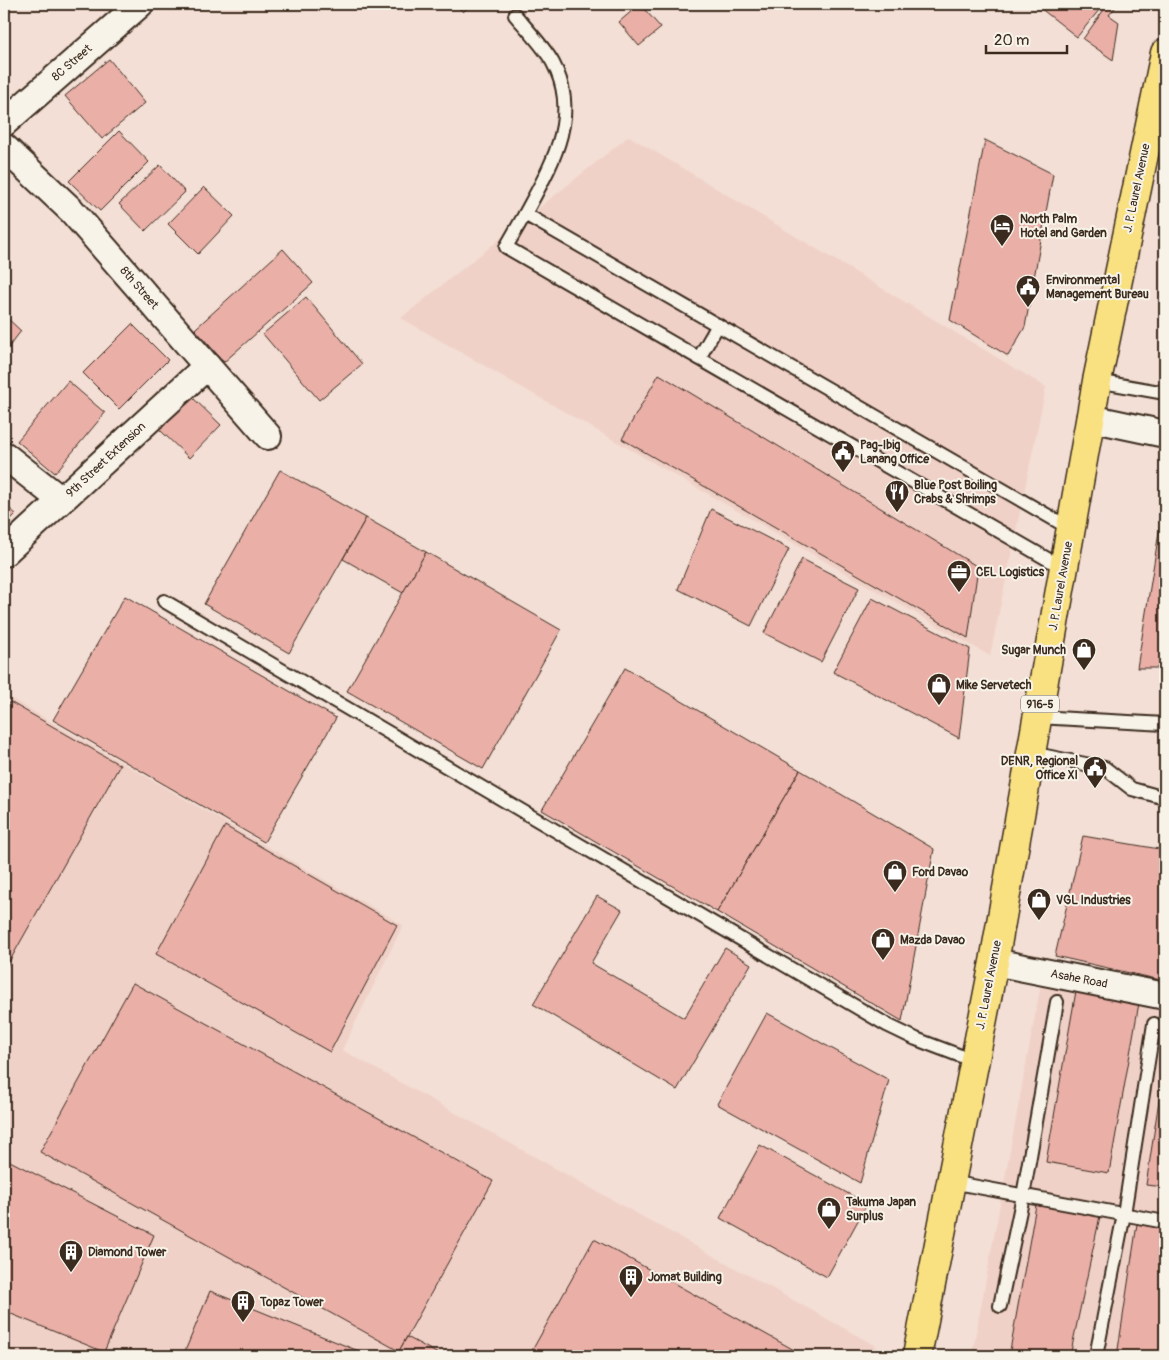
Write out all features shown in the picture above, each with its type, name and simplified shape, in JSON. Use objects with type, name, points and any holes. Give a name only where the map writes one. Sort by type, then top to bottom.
[{"type":"main road","name":"J. P. Laurel Avenue","points":[[917,1356],[994,962],[1097,381],[1165,53]]},
{"type":"street","name":"8C Street","points":[[4,123],[140,4]]},
{"type":"street","name":"8th Street","points":[[4,147],[72,211],[268,436]]},
{"type":"street","name":"9th Street Extension","points":[[4,553],[207,366]]},
{"type":"street","points":[[1090,418],[1165,434]]},
{"type":"street","points":[[4,455],[61,500]]},
{"type":"street","name":"Asahe Road","points":[[994,962],[1165,996]]},
{"type":"lane","points":[[516,15],[553,62],[564,90],[564,129],[551,165],[506,247],[1064,568]]},
{"type":"lane","points":[[525,214],[1071,529]]},
{"type":"lane","points":[[699,358],[718,325]]},
{"type":"lane","points":[[1097,381],[1165,393]]},
{"type":"lane","points":[[164,602],[887,1025],[916,1039],[974,1061]]},
{"type":"lane","points":[[1037,717],[1165,724]]},
{"type":"lane","points":[[1031,753],[1105,768],[1132,789],[1165,798]]},
{"type":"lane","points":[[1000,1306],[1057,1002]]},
{"type":"lane","points":[[1096,1356],[1124,1214],[1154,1024]]},
{"type":"lane","points":[[951,1182],[1165,1222]]},
{"type":"shaded area","points":[[629,136],[1046,387],[990,656],[401,318]]},
{"type":"shaded area","points":[[10,698],[403,925],[342,1050],[876,1346],[875,1356],[4,1356],[4,703]]},
{"type":"shaded area","points":[[1041,984],[1165,1008],[1165,1356],[972,1355]]},
{"type":"building","points":[[455,4],[472,4],[463,12]]},
{"type":"building","points":[[640,4],[661,28],[639,46],[619,22]]},
{"type":"building","points":[[1035,4],[1104,4],[1077,37]]},
{"type":"building","points":[[1108,4],[1118,4],[1109,15],[1119,22],[1113,60],[1083,39]]},
{"type":"building","points":[[109,59],[145,103],[102,139],[65,96]]},
{"type":"building","points":[[119,131],[149,162],[100,211],[69,181]]},
{"type":"building","name":"North Palm Hotel and Garden","points":[[985,140],[1053,174],[1025,327],[1008,356],[950,320]]},
{"type":"building","points":[[160,165],[185,192],[145,231],[119,204]]},
{"type":"building","points":[[204,187],[234,216],[198,254],[168,224]]},
{"type":"building","points":[[283,249],[313,283],[224,362],[195,329]]},
{"type":"building","points":[[306,297],[362,364],[319,400],[263,334]]},
{"type":"building","points":[[4,315],[21,331],[4,353]]},
{"type":"building","points":[[132,324],[168,360],[119,409],[83,373]]},
{"type":"building","points":[[659,374],[978,567],[968,638],[622,439]]},
{"type":"building","points":[[68,381],[105,413],[55,473],[17,441]]},
{"type":"building","points":[[190,395],[221,425],[189,458],[159,429]]},
{"type":"building","points":[[280,470],[366,518],[289,653],[204,604]]},
{"type":"building","points":[[1165,495],[1165,668],[1137,668]]},
{"type":"building","points":[[4,504],[16,514],[4,526]]},
{"type":"building","points":[[711,509],[789,549],[751,626],[678,589]]},
{"type":"building","points":[[366,518],[426,552],[403,593],[343,559]]},
{"type":"building","points":[[426,552],[561,630],[483,769],[347,691]]},
{"type":"building","points":[[802,559],[859,588],[821,662],[764,633]]},
{"type":"building","points":[[125,596],[336,718],[264,842],[53,720]]},
{"type":"building","points":[[872,598],[970,649],[959,738],[833,672]]},
{"type":"building","points":[[625,668],[800,770],[717,912],[542,810]]},
{"type":"building","points":[[10,702],[120,765],[4,971],[4,708]]},
{"type":"building","points":[[800,770],[934,849],[902,1021],[717,912]]},
{"type":"building","points":[[225,826],[397,925],[330,1052],[156,954]]},
{"type":"building","points":[[1083,836],[1165,850],[1165,981],[1055,956]]},
{"type":"building","points":[[597,896],[622,910],[591,963],[684,1018],[725,948],[751,964],[677,1090],[533,1004]]},
{"type":"building","points":[[133,983],[493,1181],[399,1351],[40,1152]]},
{"type":"building","points":[[1076,991],[1139,1003],[1109,1173],[1046,1162]]},
{"type":"building","points":[[767,1013],[889,1080],[860,1183],[717,1104]]},
{"type":"building","points":[[1165,1061],[1165,1187],[1146,1185]]},
{"type":"building","points":[[760,1145],[867,1204],[827,1277],[720,1218]]},
{"type":"building","name":"Diamond Tower","points":[[4,1158],[154,1235],[104,1352],[4,1311]]},
{"type":"building","points":[[1036,1205],[1100,1216],[1070,1356],[1009,1356]]},
{"type":"building","points":[[1137,1224],[1165,1229],[1165,1356],[1117,1356]]},
{"type":"building","name":"Jomat Building","points":[[594,1239],[805,1356],[529,1356]]},
{"type":"building","name":"Topaz Tower","points":[[210,1291],[371,1356],[183,1356]]},
{"type":"building","points":[[407,1337],[442,1356],[410,1356],[399,1351]]},
{"type":"place","name":"North Palm Hotel and Garden","points":[[1002,247]]},
{"type":"place","name":"Environmental Management Bureau","points":[[1028,308]]},
{"type":"place","name":"Pag-Ibig Lanang Office","points":[[843,473]]},
{"type":"place","name":"Blue Post Boiling Crabs & Shrimps","points":[[897,513]]},
{"type":"place","name":"CEL Logistics","points":[[959,593]]},
{"type":"place","name":"Sugar Munch","points":[[1084,671]]},
{"type":"place","name":"Mike Servetech","points":[[939,706]]},
{"type":"place","name":"DENR, Regional Office XI","points":[[1095,789]]},
{"type":"place","name":"Ford Davao","points":[[895,893]]},
{"type":"place","name":"VGL Industries","points":[[1039,921]]},
{"type":"place","name":"Mazda Davao","points":[[883,961]]},
{"type":"place","name":"Takuma Japan Surplus","points":[[829,1230]]},
{"type":"place","name":"Diamond Tower","points":[[71,1273]]},
{"type":"place","name":"Jomat Building","points":[[631,1298]]},
{"type":"place","name":"Topaz Tower","points":[[243,1323]]}]
